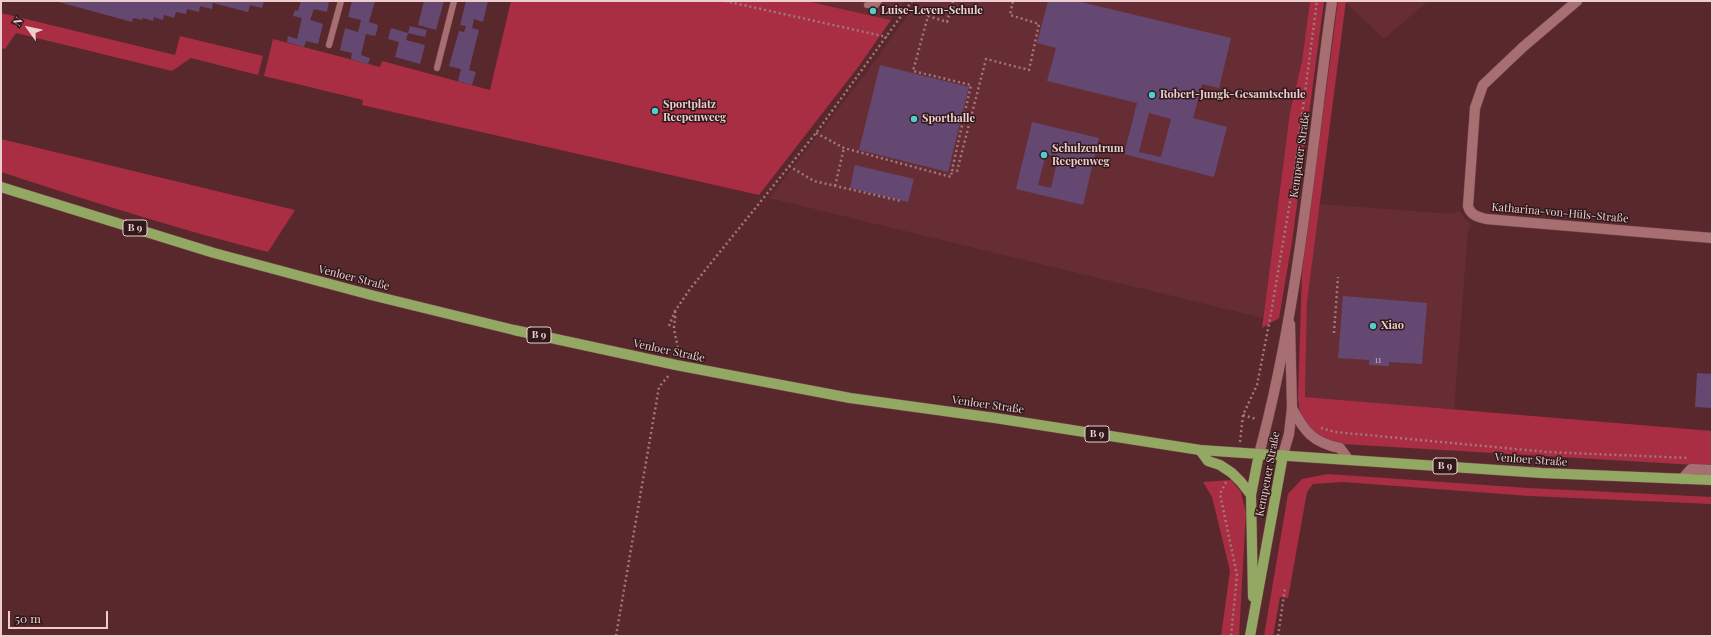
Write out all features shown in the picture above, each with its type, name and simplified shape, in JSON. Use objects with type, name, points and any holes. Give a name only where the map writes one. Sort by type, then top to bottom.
[{"type":"main road","name":"Venloer Straße","points":[[1,187],[214,253],[514,330],[676,365],[850,398],[995,418],[1200,450],[1542,473],[1712,480]]},
{"type":"main road","points":[[1200,450],[1208,461],[1220,465],[1232,473],[1241,482],[1250,495]]},
{"type":"main road","name":"Kempener Straße","points":[[1254,615],[1250,495],[1259,454]]},
{"type":"main road","name":"Kempener Straße","points":[[1250,636],[1283,455]]},
{"type":"street","name":"Kempener Straße","points":[[1259,454],[1267,423],[1289,312],[1312,166],[1332,1]]},
{"type":"street","name":"Katharina-von-Hüls-Straße","points":[[1577,1],[1523,47],[1483,85],[1475,108],[1468,206],[1470,211],[1477,217],[1486,220],[1712,238]]},
{"type":"street","name":"Kempener Straße","points":[[1283,455],[1289,434],[1292,408],[1291,329],[1289,312]]},
{"type":"street","points":[[1292,408],[1309,435],[1322,444],[1340,448],[1348,459]]},
{"type":"street","points":[[1682,479],[1691,469],[1712,470]]},
{"type":"lane","points":[[329,45],[341,1]]},
{"type":"lane","points":[[437,68],[454,1]]},
{"type":"lane","points":[[867,5],[876,5],[879,1]]},
{"type":"path","points":[[725,1],[887,37]]},
{"type":"path","points":[[669,326],[675,311],[690,289],[816,132],[912,1]]},
{"type":"path","points":[[816,132],[844,148],[951,177],[971,85],[913,71],[928,16],[947,22],[953,1]]},
{"type":"path","points":[[952,170],[957,171],[986,59],[1029,70],[1039,24],[1010,15],[1013,1]]},
{"type":"path","points":[[1236,452],[1241,439],[1243,415],[1257,385],[1270,319],[1292,184],[1317,1]]},
{"type":"path","points":[[835,186],[844,148]]},
{"type":"path","points":[[789,166],[814,181],[901,201]]},
{"type":"path","points":[[1334,333],[1338,277]]},
{"type":"path","points":[[616,636],[659,387],[676,365],[678,342],[674,327],[676,318],[675,311]]},
{"type":"path","points":[[1309,435],[1315,429],[1320,427],[1335,432],[1546,452],[1696,458]]},
{"type":"path","points":[[1231,636],[1237,576],[1220,494],[1232,473]]},
{"type":"path","points":[[1278,636],[1285,588]]},
{"type":"shaded area","name":"Sportplatz Reepenweeg","points":[[511,1],[806,1],[891,20],[859,66],[759,195],[362,105],[363,100],[264,76],[273,39],[380,67],[382,61],[490,90]]},
{"type":"shaded area","name":"Luise-Leven-Schule","points":[[806,1],[905,1],[891,20]]},
{"type":"shaded area","name":"Schulzentrum Reepenweg","points":[[918,1],[1310,1],[1302,61],[1290,112],[1263,318],[769,198],[866,73]]},
{"type":"shaded area","points":[[1310,1],[1324,1],[1292,242],[1279,318],[1262,328],[1290,112],[1302,61]]},
{"type":"shaded area","points":[[1338,1],[1346,1],[1307,302],[1305,397],[1712,431],[1712,466],[1342,444],[1324,438],[1310,427],[1301,414],[1298,398],[1302,271]]},
{"type":"shaded area","points":[[1346,1],[1428,1],[1384,39],[1346,3]]},
{"type":"shaded area","points":[[1,13],[175,55],[180,36],[263,56],[258,75],[191,58],[172,71],[16,33],[5,49],[1,48]]},
{"type":"shaded area","points":[[1,139],[295,210],[268,252],[201,234],[67,194],[1,172]]},
{"type":"shaded area","points":[[1319,204],[1453,214],[1459,210],[1465,219],[1472,225],[1468,230],[1454,410],[1305,397],[1307,302]]},
{"type":"shaded area","points":[[1328,474],[1528,488],[1712,497],[1712,504],[1529,496],[1343,482],[1313,484],[1307,492],[1288,598],[1280,597],[1273,636],[1264,636],[1288,494],[1302,479]]},
{"type":"shaded area","points":[[1231,480],[1241,492],[1246,513],[1239,636],[1221,636],[1230,571],[1212,497],[1203,482]]},
{"type":"building","points":[[55,1],[264,1],[262,8],[250,5],[248,12],[213,3],[212,9],[200,6],[199,12],[187,9],[186,14],[176,12],[174,18],[164,15],[163,20],[154,17],[153,21],[143,18],[142,20],[133,18],[132,22]]},
{"type":"building","points":[[301,1],[329,1],[327,12],[314,9],[310,20],[323,24],[318,44],[306,41],[304,47],[287,42],[288,36],[297,39],[302,18],[293,16],[295,10],[298,11]]},
{"type":"building","points":[[352,1],[375,1],[369,22],[378,25],[377,31],[375,36],[366,34],[361,55],[370,58],[368,64],[351,59],[352,53],[340,50],[345,28],[358,32],[361,20],[348,17]]},
{"type":"building","points":[[424,1],[444,1],[436,30],[418,25]]},
{"type":"building","points":[[466,1],[488,1],[483,22],[474,19],[472,28],[479,30],[469,70],[476,72],[472,85],[458,81],[461,69],[449,66],[459,31],[464,32],[466,26],[460,25]]},
{"type":"building","name":"Robert-Jungk-Gesamtschule","points":[[1048,1],[1077,1],[1231,38],[1219,88],[1202,84],[1193,118],[1227,127],[1214,177],[1124,154],[1137,103],[1047,81],[1056,48],[1037,43]],"holes":[[[1149,113],[1171,119],[1161,157],[1139,152]]]},
{"type":"building","points":[[410,26],[427,30],[425,37],[408,33]]},
{"type":"building","points":[[391,28],[408,33],[406,40],[425,45],[420,64],[395,57],[399,42],[388,39]]},
{"type":"building","name":"Sporthalle","points":[[880,65],[969,87],[948,172],[859,150]]},
{"type":"building","points":[[1032,122],[1099,138],[1083,205],[1016,189]],"holes":[[[1046,154],[1058,157],[1051,188],[1038,185]]]},
{"type":"building","points":[[855,165],[914,179],[908,202],[850,188]]},
{"type":"building","points":[[1343,296],[1427,303],[1422,364],[1389,362],[1389,366],[1369,365],[1369,360],[1338,358]]},
{"type":"building","points":[[1697,373],[1712,374],[1712,408],[1695,407]]},
{"type":"place","name":"Luise-Leven-Schule","points":[[873,11]]},
{"type":"place","name":"Robert-Jungk-Gesamtschule","points":[[1152,95]]},
{"type":"place","name":"Sportplatz Reepenweeg","points":[[655,111]]},
{"type":"place","name":"Sporthalle","points":[[914,119]]},
{"type":"place","name":"Schulzentrum Reepenweg","points":[[1044,155]]},
{"type":"place","name":"Xiao","points":[[1373,326]]}]
